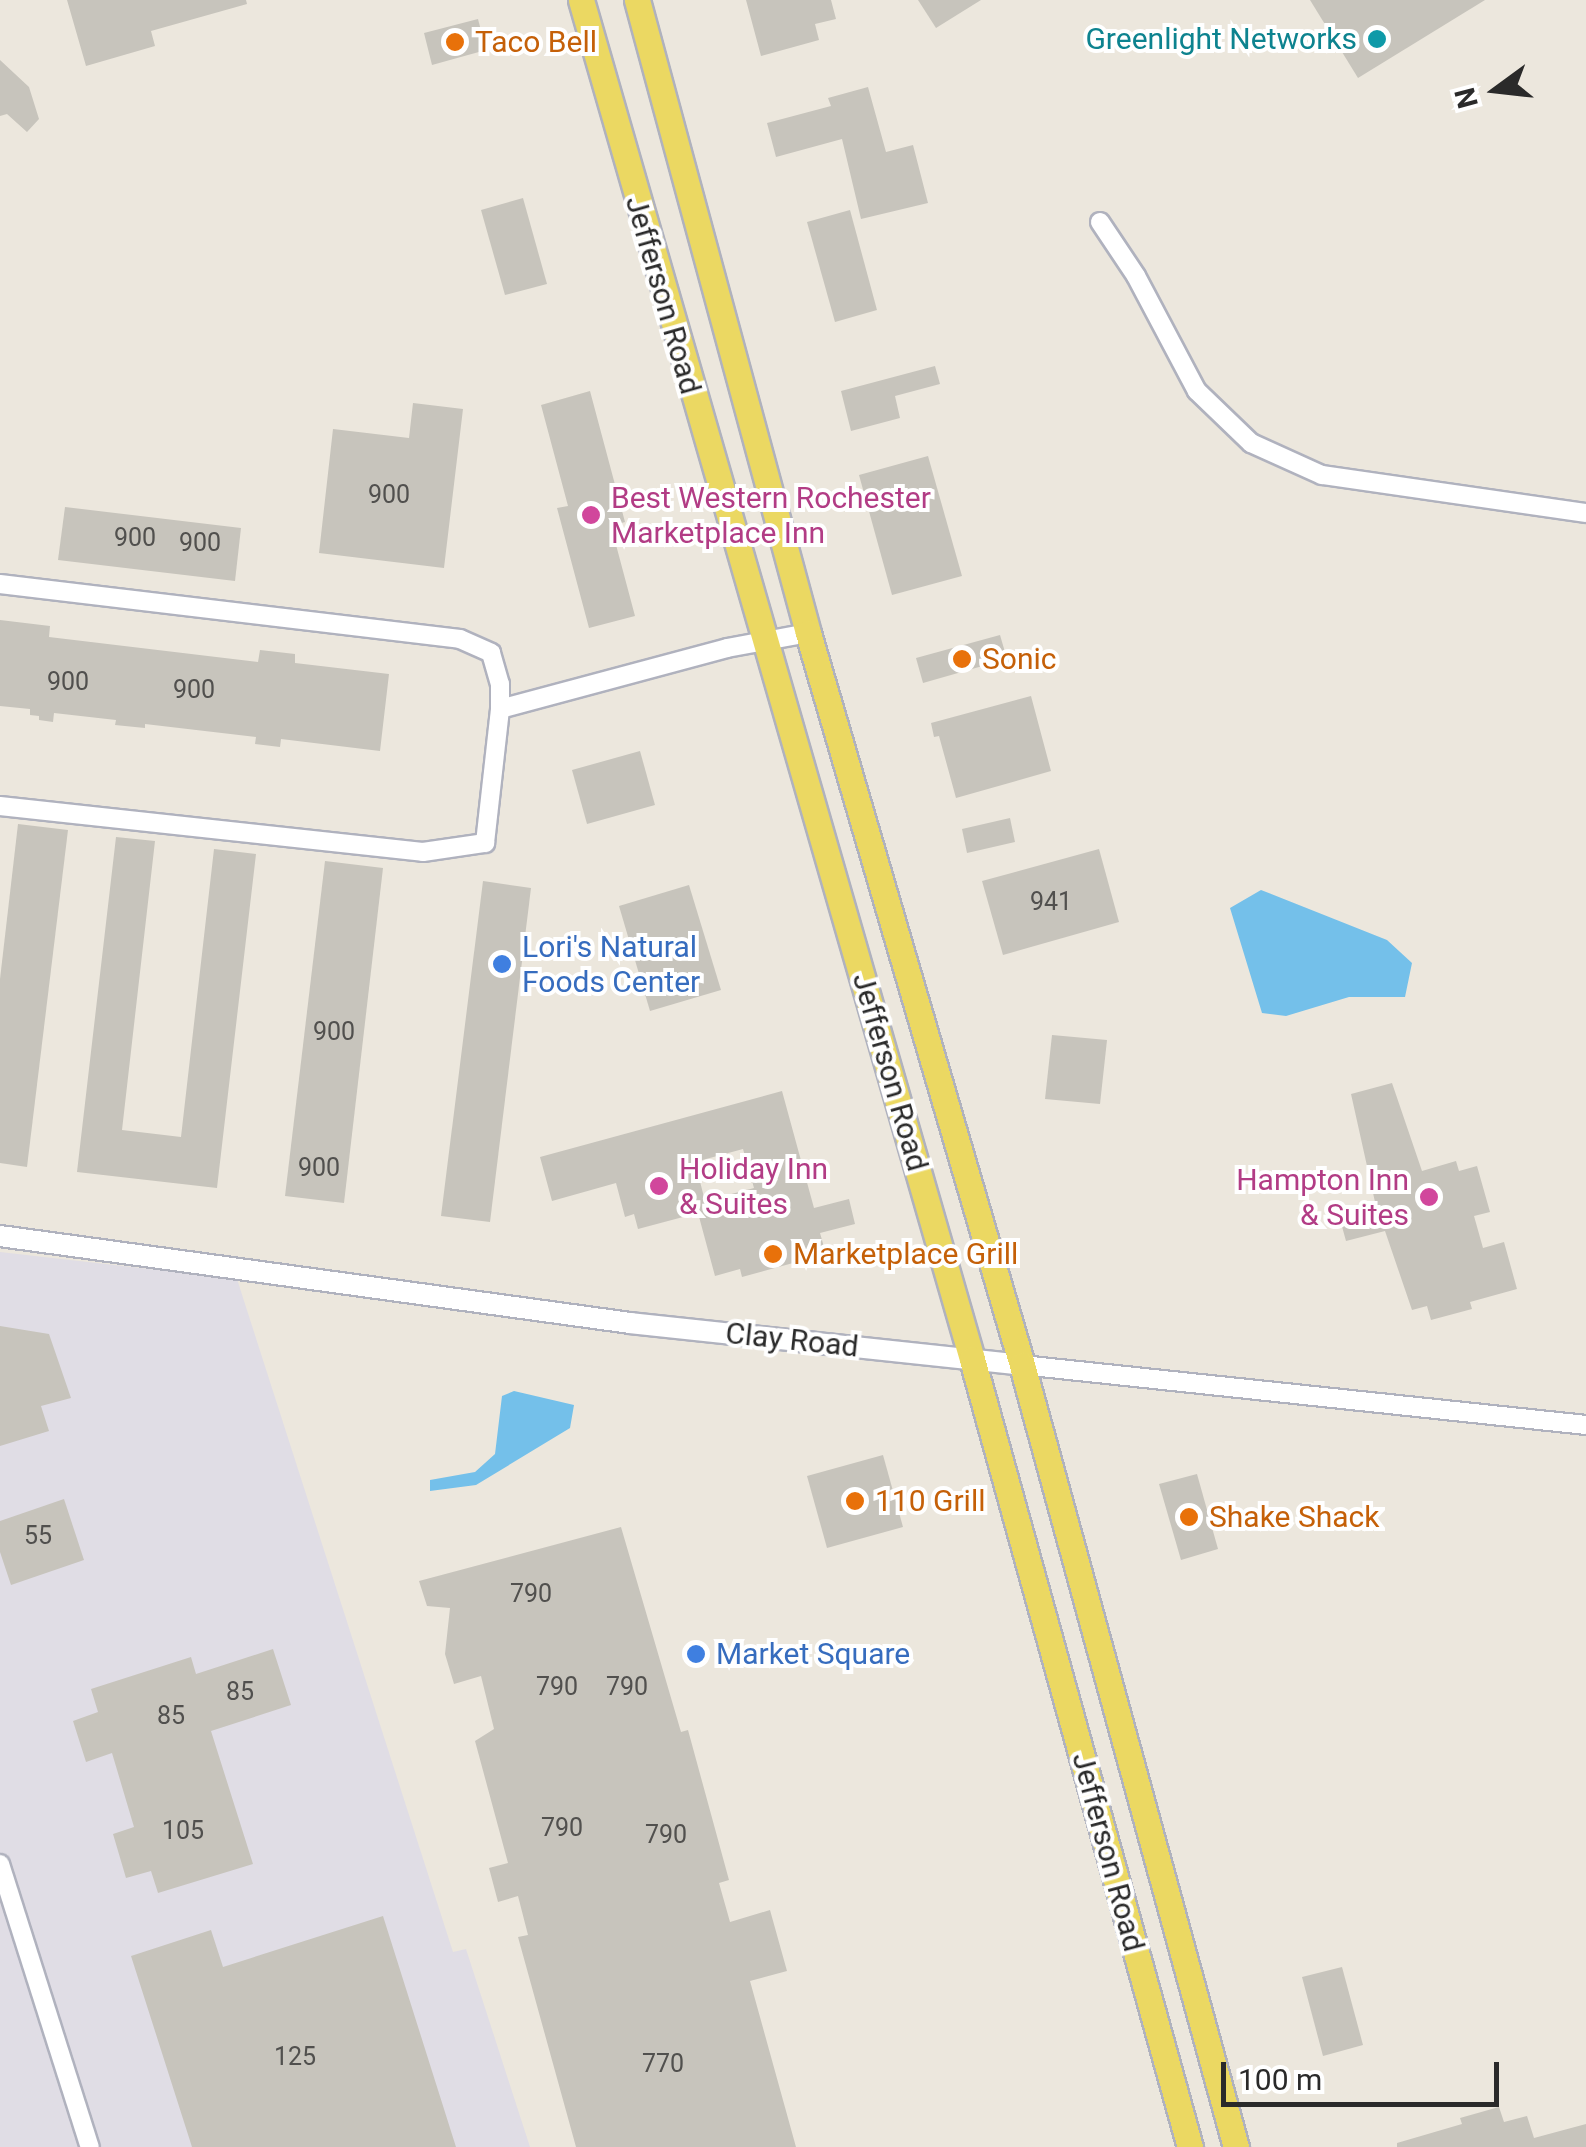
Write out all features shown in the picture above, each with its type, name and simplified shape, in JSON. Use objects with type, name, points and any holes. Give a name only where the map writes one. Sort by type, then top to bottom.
[{"type":"main road","name":"Jefferson Road","points":[[581,0],[972,1358],[1190,2147]]},
{"type":"main road","name":"Jefferson Road","points":[[637,0],[808,633],[1022,1365],[1236,2147]]},
{"type":"street","points":[[1100,222],[1136,276],[1197,390],[1222,420],[1284,462],[1322,475],[1586,513]]},
{"type":"street","points":[[0,584],[460,639],[491,653],[500,684],[486,844],[423,852],[0,806]]},
{"type":"street","points":[[500,710],[808,633]]},
{"type":"street","name":"Clay Road","points":[[0,1236],[630,1323],[1586,1425]]},
{"type":"street","points":[[0,1864],[90,2147]]},
{"type":"shaded area","points":[[0,1252],[237,1279],[453,1952],[466,1949],[530,2147],[0,2147]]},
{"type":"water","points":[[1261,890],[1387,940],[1412,963],[1405,997],[1349,997],[1286,1016],[1262,1013],[1230,908]]},
{"type":"water","points":[[514,1391],[574,1405],[570,1428],[476,1485],[430,1491],[430,1480],[475,1472],[495,1454],[502,1396]]},
{"type":"building","points":[[67,0],[246,0],[247,4],[151,31],[155,46],[86,66]]},
{"type":"building","points":[[746,0],[831,0],[836,19],[815,24],[819,40],[761,56]]},
{"type":"building","points":[[918,0],[981,0],[936,28]]},
{"type":"building","name":"Greenlight Networks","points":[[1310,0],[1485,0],[1358,78]]},
{"type":"building","name":"Taco Bell","points":[[478,19],[486,50],[432,65],[424,33]]},
{"type":"building","points":[[0,60],[29,87],[39,119],[27,132],[7,114],[0,116]]},
{"type":"building","points":[[868,87],[886,152],[913,145],[928,203],[861,219],[842,139],[776,157],[767,123],[831,106],[828,98]]},
{"type":"building","points":[[523,198],[547,284],[505,295],[481,210]]},
{"type":"building","points":[[850,210],[877,310],[835,322],[807,222]]},
{"type":"building","points":[[935,366],[940,384],[895,396],[900,418],[851,431],[841,391]]},
{"type":"building","name":"Best Western Rochester Marketplace Inn","points":[[590,391],[625,522],[611,526],[635,616],[589,628],[557,508],[568,506],[541,405]]},
{"type":"building","points":[[413,403],[463,409],[444,568],[319,553],[333,429],[409,438]]},
{"type":"building","points":[[928,456],[962,576],[892,595],[859,475]]},
{"type":"building","points":[[65,507],[241,528],[235,581],[58,560]]},
{"type":"building","points":[[0,620],[50,626],[49,637],[258,662],[260,650],[295,654],[295,663],[389,674],[380,751],[281,739],[280,747],[255,744],[256,737],[145,724],[145,728],[115,725],[116,720],[54,713],[53,722],[39,720],[39,716],[30,715],[30,709],[0,706]]},
{"type":"building","name":"Sonic","points":[[1000,635],[1007,659],[923,683],[916,658]]},
{"type":"building","points":[[1031,696],[1051,771],[956,798],[939,736],[934,737],[931,723]]},
{"type":"building","points":[[640,751],[655,805],[587,824],[572,770]]},
{"type":"building","points":[[1010,818],[1015,842],[967,853],[962,829]]},
{"type":"building","points":[[18,824],[68,830],[27,1167],[0,1163],[0,979]]},
{"type":"building","points":[[116,837],[155,841],[122,1130],[181,1137],[214,849],[256,854],[217,1188],[77,1172]]},
{"type":"building","points":[[1099,849],[1119,922],[1003,955],[982,881]]},
{"type":"building","points":[[325,861],[383,868],[344,1203],[285,1196]]},
{"type":"building","points":[[483,881],[531,888],[490,1222],[441,1216]]},
{"type":"building","points":[[689,885],[721,990],[650,1011],[619,906]]},
{"type":"building","points":[[1052,1035],[1107,1040],[1100,1104],[1045,1099]]},
{"type":"building","name":"Hampton Inn & Suites","points":[[1392,1083],[1422,1171],[1456,1161],[1459,1171],[1477,1166],[1490,1212],[1474,1216],[1483,1248],[1504,1242],[1517,1289],[1470,1302],[1472,1309],[1431,1320],[1427,1306],[1412,1310],[1385,1231],[1346,1241],[1338,1212],[1375,1202],[1351,1094]]},
{"type":"building","name":"Holiday Inn & Suites","points":[[782,1091],[814,1208],[849,1199],[855,1224],[820,1233],[826,1254],[742,1277],[740,1269],[715,1276],[698,1213],[638,1229],[634,1214],[625,1217],[616,1183],[552,1201],[540,1157]],"holes":[[[743,1149],[754,1188],[705,1201],[695,1162]]]},
{"type":"building","points":[[0,1326],[49,1334],[71,1398],[41,1406],[49,1431],[0,1446]]},
{"type":"building","name":"110 Grill","points":[[883,1455],[903,1527],[827,1548],[807,1476]]},
{"type":"building","name":"Shake Shack","points":[[1197,1474],[1218,1549],[1181,1560],[1159,1484]]},
{"type":"building","points":[[64,1499],[84,1560],[11,1585],[0,1552],[0,1521]]},
{"type":"building","points":[[621,1527],[681,1732],[688,1730],[729,1880],[719,1883],[730,1922],[770,1910],[787,1971],[750,1981],[796,2147],[576,2147],[518,1937],[528,1935],[518,1896],[498,1902],[489,1868],[508,1863],[475,1741],[494,1729],[481,1676],[454,1684],[445,1654],[450,1608],[427,1606],[419,1581]]},
{"type":"building","points":[[273,1649],[291,1705],[211,1731],[253,1864],[158,1893],[151,1871],[126,1878],[113,1834],[134,1827],[112,1753],[86,1762],[73,1721],[98,1712],[91,1689],[191,1657],[196,1674]]},
{"type":"building","points":[[383,1916],[456,2147],[192,2147],[131,1956],[211,1930],[223,1967]]},
{"type":"building","points":[[1342,1967],[1363,2045],[1323,2056],[1302,1977]]},
{"type":"building","points":[[1499,2107],[1504,2122],[1527,2116],[1534,2138],[1586,2124],[1586,2147],[1397,2147],[1397,2143],[1462,2124],[1460,2118]]},
{"type":"place","name":"Greenlight Networks","points":[[1377,39]]},
{"type":"place","name":"Taco Bell","points":[[455,42]]},
{"type":"place","name":"Best Western Rochester Marketplace Inn","points":[[591,515]]},
{"type":"place","name":"Sonic","points":[[962,659]]},
{"type":"place","name":"Lori's Natural Foods Center","points":[[502,964]]},
{"type":"place","name":"Holiday Inn & Suites","points":[[659,1186]]},
{"type":"place","name":"Hampton Inn & Suites","points":[[1429,1197]]},
{"type":"place","name":"Marketplace Grill","points":[[773,1254]]},
{"type":"place","name":"110 Grill","points":[[855,1501]]},
{"type":"place","name":"Shake Shack","points":[[1189,1517]]},
{"type":"place","name":"Market Square","points":[[696,1654]]}]
